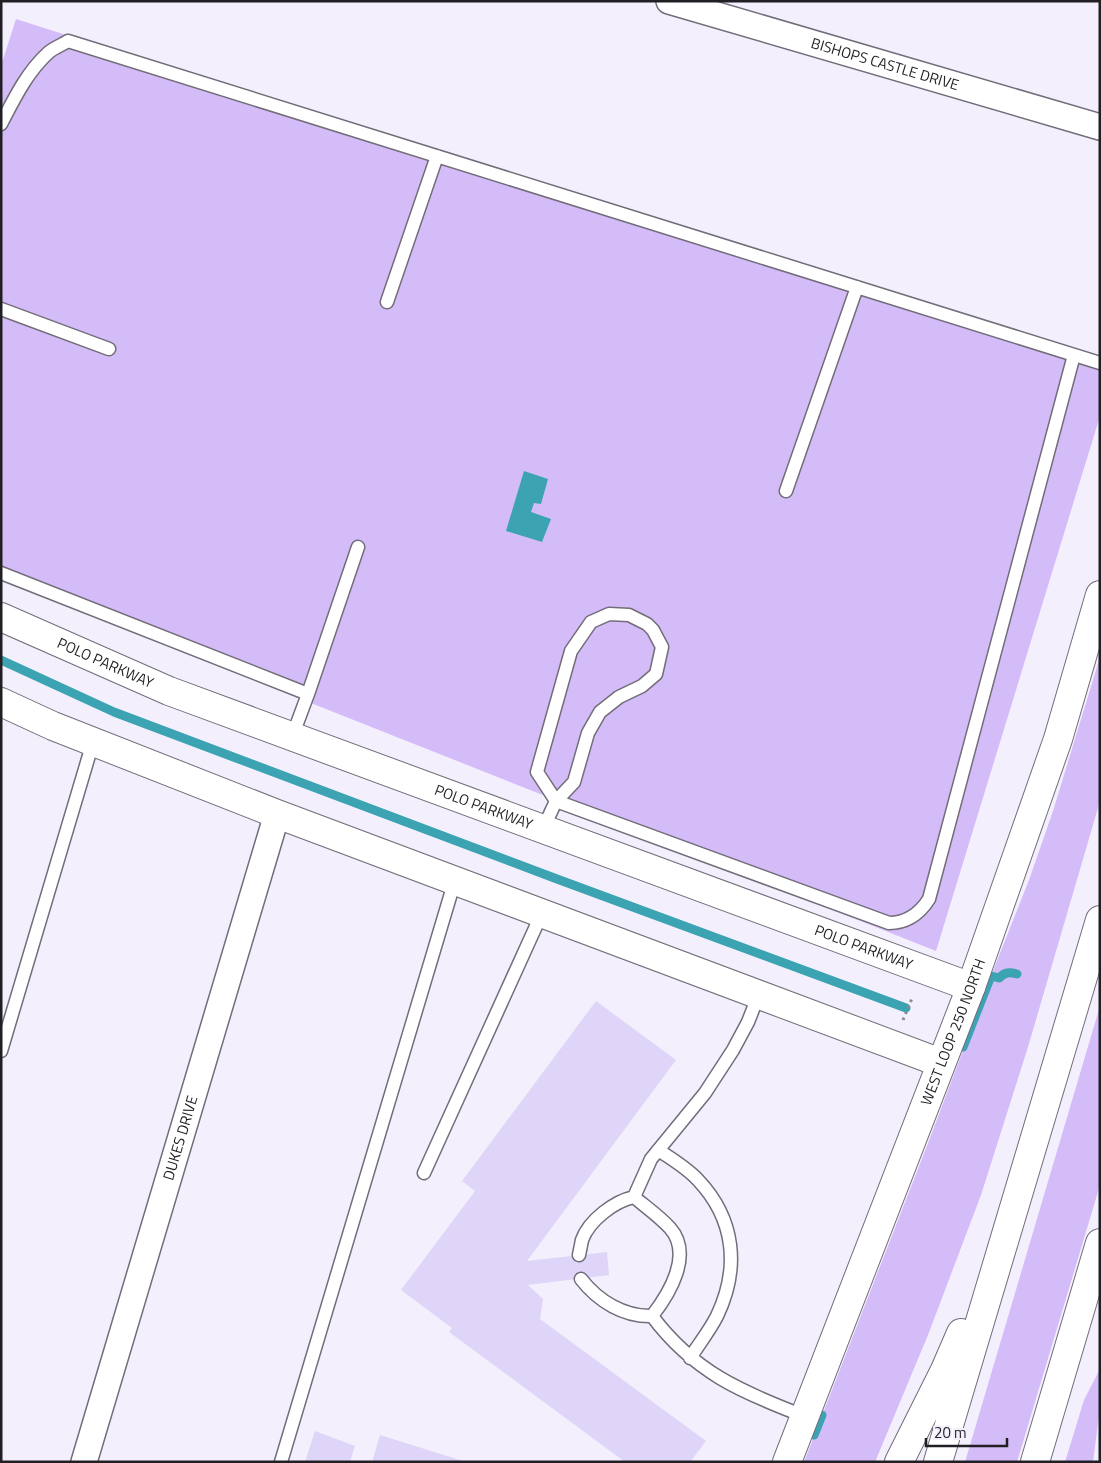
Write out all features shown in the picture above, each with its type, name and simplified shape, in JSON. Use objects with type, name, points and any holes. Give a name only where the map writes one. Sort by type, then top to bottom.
[{"type":"main road","name":"WEST LOOP 250 NORTH","points":[[787,1462],[970,987],[1058,739],[1100,595]]},
{"type":"main road","name":"POLO PARKWAY","points":[[1,617],[169,691],[970,987]]},
{"type":"main road","points":[[1,702],[53,726],[277,814],[942,1063]]},
{"type":"main road","points":[[938,1462],[1100,920]]},
{"type":"main road","points":[[899,1462],[966,1321],[1023,1176]]},
{"type":"main road","points":[[1035,1462],[1100,1243]]},
{"type":"street","name":"BISHOPS CASTLE DRIVE","points":[[669,1],[1100,127]]},
{"type":"street","name":"DUKES DRIVE","points":[[84,1462],[277,814]]},
{"type":"lane","points":[[1,124],[31,72],[49,52],[68,41],[1100,363]]},
{"type":"lane","points":[[387,302],[437,156]]},
{"type":"lane","points":[[786,492],[857,287]]},
{"type":"lane","points":[[1,309],[109,349]]},
{"type":"lane","points":[[543,829],[556,801],[574,782],[588,733],[600,712],[619,697],[642,686],[656,674],[662,647],[653,630],[647,624],[629,616],[609,614],[591,622],[571,651],[537,772],[556,801],[889,923],[899,923],[912,917],[923,908],[929,899],[1074,355]]},
{"type":"lane","points":[[292,737],[358,547]]},
{"type":"lane","points":[[1,573],[308,694]]},
{"type":"lane","points":[[1,1051],[93,742]]},
{"type":"lane","points":[[281,1462],[455,880]]},
{"type":"lane","points":[[424,1174],[542,913]]},
{"type":"lane","points":[[579,1256],[583,1238],[590,1226],[624,1199],[634,1196],[651,1159],[705,1093],[733,1050],[748,1022],[759,994]]},
{"type":"lane","points":[[658,1150],[698,1180],[722,1214],[728,1231],[732,1257],[728,1284],[717,1316],[690,1358]]},
{"type":"lane","points":[[634,1196],[670,1228],[678,1239],[680,1252],[679,1266],[674,1280],[661,1305],[652,1316]]},
{"type":"lane","points":[[581,1279],[590,1290],[610,1306],[639,1316],[652,1316]]},
{"type":"lane","points":[[652,1316],[666,1335],[690,1358],[724,1380],[761,1400],[804,1416]]},
{"type":"path","points":[[900,1027],[914,994]]},
{"type":"shaded area","points":[[16,19],[1100,366],[1100,416],[936,951],[1,580],[1,66]]},
{"type":"shaded area","points":[[1100,657],[1100,801],[1028,1047],[981,1195],[928,1335],[875,1462],[804,1462],[1029,880],[1053,811]]},
{"type":"shaded area","points":[[1100,1006],[1100,1185],[1017,1462],[965,1462]]},
{"type":"shaded area","points":[[1100,1369],[1100,1408],[1093,1462],[1065,1462],[1084,1400]]},
{"type":"water","points":[[524,471],[548,479],[541,504],[534,503],[531,512],[551,519],[542,542],[506,531]]},
{"type":"building","points":[[596,1001],[676,1060],[527,1261],[607,1252],[609,1275],[528,1285],[543,1299],[540,1319],[706,1441],[690,1462],[625,1462],[449,1332],[452,1328],[401,1290],[475,1191],[462,1181]]},
{"type":"building","points":[[315,1431],[355,1446],[350,1462],[305,1462]]},
{"type":"building","points":[[380,1435],[463,1461],[463,1462],[372,1462]]},
{"type":"waterway","points":[[1,660],[114,712],[906,1008]]},
{"type":"waterway","points":[[963,1047],[991,976],[999,978],[1007,973],[1017,974]]},
{"type":"waterway","points":[[814,1435],[822,1415]]}]
